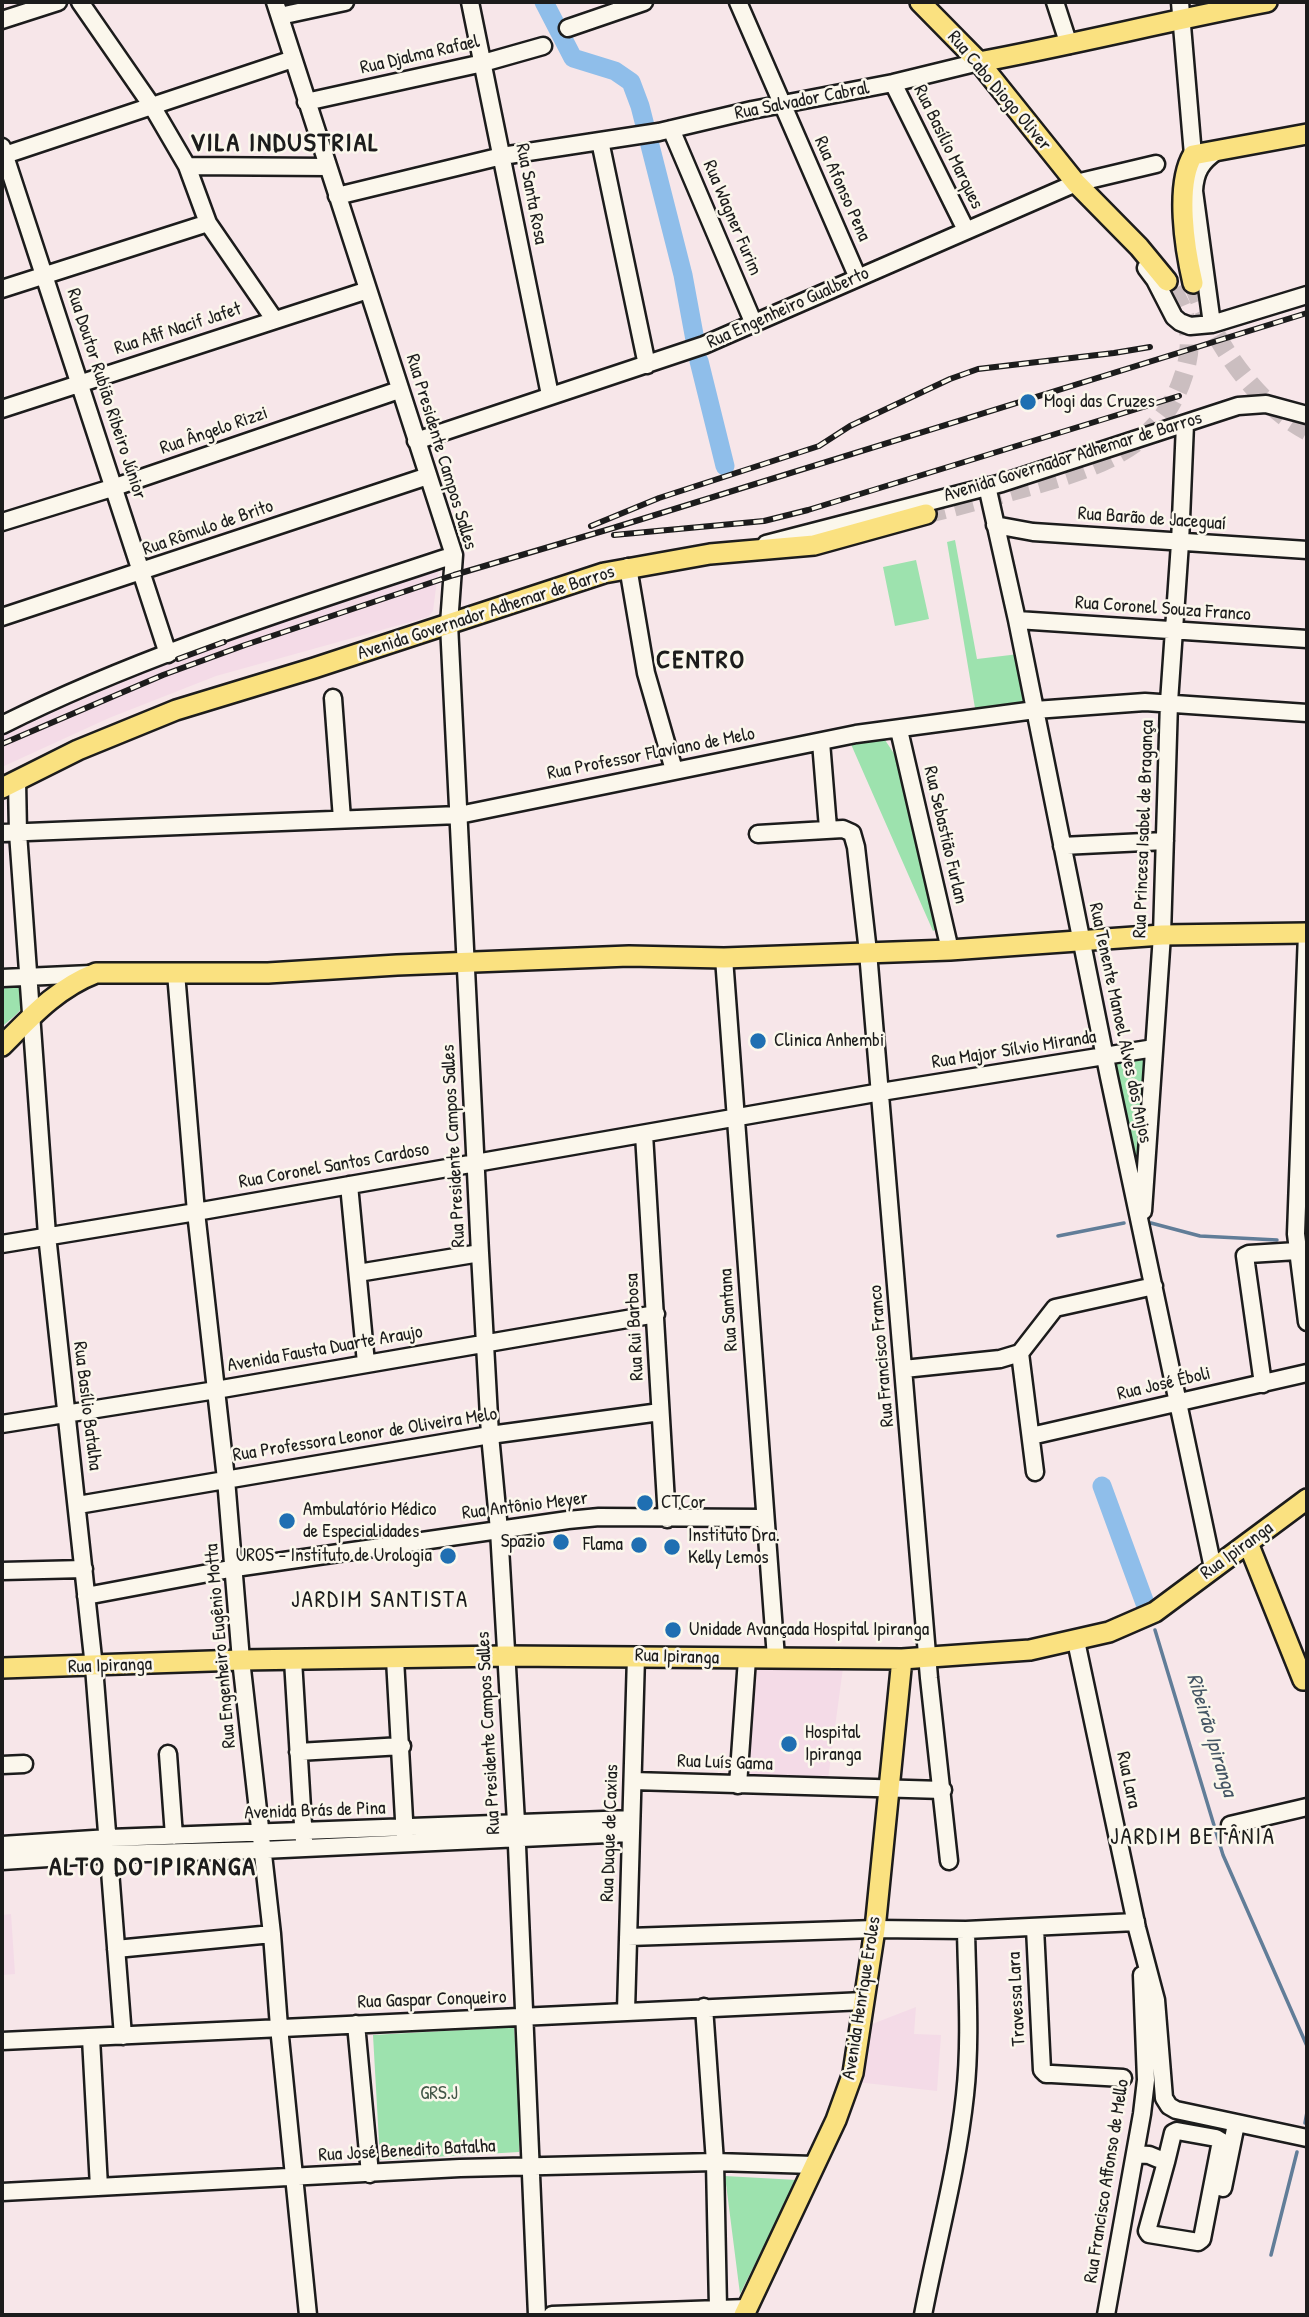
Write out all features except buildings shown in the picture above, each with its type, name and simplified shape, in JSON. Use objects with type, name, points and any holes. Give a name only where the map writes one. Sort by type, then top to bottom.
[{"type":"main road","name":"Rua Cabo Diogo Oliver","points":[[920,2],[979,62],[1079,185]]},
{"type":"main road","name":"Rua Salvador Cabral","points":[[979,62],[1069,46],[1181,10],[1267,2]]},
{"type":"main road","points":[[1193,283],[1186,234],[1184,185],[1186,167],[1193,155],[1307,134]]},
{"type":"main road","points":[[1079,185],[1124,230],[1167,281]]},
{"type":"main road","points":[[743,550],[814,545],[926,514]]},
{"type":"main road","name":"Avenida Governador Adhemar de Barros","points":[[10,784],[78,750],[176,710],[314,668],[588,577],[628,567],[743,550]]},
{"type":"main road","points":[[2,1046],[59,992],[96,973],[312,971],[629,956],[724,958],[950,950],[1162,935],[1307,932]]},
{"type":"main road","name":"Rua Ipiranga","points":[[2,1668],[241,1660],[505,1656],[902,1659],[1019,1651],[1076,1641],[1123,1628],[1155,1612],[1307,1499]]},
{"type":"main road","points":[[1248,1543],[1306,1683]]},
{"type":"main road","name":"Avenida Henrique Eroles","points":[[746,2312],[836,2120],[849,2085],[875,1929],[902,1659]]},
{"type":"street","points":[[2,20],[58,2]]},
{"type":"street","points":[[80,2],[152,106],[187,166],[208,223],[274,319]]},
{"type":"street","points":[[277,9],[345,2]]},
{"type":"street","name":"Rua Santa Rosa","points":[[470,2],[550,395]]},
{"type":"street","points":[[568,28],[645,2]]},
{"type":"street","name":"Rua Afonso Pena","points":[[738,2],[858,278]]},
{"type":"street","points":[[1055,2],[1069,46]]},
{"type":"street","name":"Rua Presidente Campos Salles","points":[[277,9],[454,555],[449,624],[490,1435],[499,1530],[516,1830],[537,2315]]},
{"type":"street","points":[[1181,10],[1193,155]]},
{"type":"street","name":"Rua Djalma Rafael","points":[[306,102],[483,63],[543,46]]},
{"type":"street","points":[[3,153],[293,59]]},
{"type":"street","name":"Rua Salvador Cabral","points":[[337,196],[502,156],[665,130],[893,83],[979,62]]},
{"type":"street","name":"Rua Basílio Marques","points":[[893,83],[965,230]]},
{"type":"street","name":"Rua Wagner Furim","points":[[665,130],[754,324]]},
{"type":"street","points":[[600,141],[647,365]]},
{"type":"street","points":[[1218,151],[1200,165],[1194,183],[1212,324],[1307,295]]},
{"type":"street","name":"Rua Doutor Rubião Ribeiro Júnior","points":[[3,153],[81,383],[168,654]]},
{"type":"street","name":"Rua Engenheiro Gualberto","points":[[416,441],[704,345],[965,230],[1079,185],[1156,164]]},
{"type":"street","points":[[187,166],[328,167]]},
{"type":"street","name":"Rua Cabo Diogo Oliver","points":[[1079,185],[1099,216],[1149,271],[1177,320],[1194,326],[1212,324]]},
{"type":"street","points":[[2,289],[208,223]]},
{"type":"street","name":"Rua Afif Nacif Jafet","points":[[2,409],[368,290]]},
{"type":"street","name":"Rua Ângelo Rizzi","points":[[2,522],[115,487],[399,390]]},
{"type":"street","name":"Avenida Governador Adhemar de Barros","points":[[743,550],[987,486],[1227,410],[1257,404],[1276,405],[1307,415]]},
{"type":"street","name":"Rua Princesa Isabel de Bragança","points":[[1143,1235],[1162,935],[1169,702],[1185,424]]},
{"type":"street","name":"Rua Rômulo de Brito","points":[[2,617],[428,476]]},
{"type":"street","name":"Rua Tenente Manoel Alves dos Anjos","points":[[987,486],[1213,1568]]},
{"type":"street","name":"Rua Barão de Jaceguaí","points":[[995,525],[1033,532],[1307,550]]},
{"type":"street","points":[[2,725],[79,688],[168,654],[454,555]]},
{"type":"street","points":[[628,567],[646,673],[674,770]]},
{"type":"street","name":"Rua Coronel Souza Franco","points":[[1017,621],[1307,639]]},
{"type":"street","points":[[333,698],[342,819]]},
{"type":"street","name":"Rua Professor Flaviano de Melo","points":[[10,833],[459,815],[850,736],[1035,710],[1169,702],[1307,713]]},
{"type":"street","name":"Rua Sebastião Furlan","points":[[898,730],[950,950]]},
{"type":"street","points":[[758,834],[828,828],[825,741]]},
{"type":"street","name":"Rua Basílio Batalha","points":[[10,784],[10,833],[28,976],[47,1235],[94,1667],[123,2036]]},
{"type":"street","name":"Rua Francisco Franco","points":[[828,828],[848,830],[852,833],[869,952],[928,1658],[950,1861]]},
{"type":"street","points":[[1062,846],[1164,841]]},
{"type":"street","points":[[1307,932],[1302,1186],[1297,1251],[1307,1322]]},
{"type":"street","name":"Rua Santana","points":[[724,958],[776,1658]]},
{"type":"street","points":[[2,978],[96,973]]},
{"type":"street","name":"Rua Engenheiro Eugênio Motta","points":[[176,973],[196,1212],[226,1479],[241,1660],[272,1934],[308,2315]]},
{"type":"street","name":"Rua Major Sílvio Miranda","points":[[881,1093],[1154,1048]]},
{"type":"street","name":"Rua Coronel Santos Cardoso","points":[[2,1244],[881,1093]]},
{"type":"street","name":"Rua Rui Barbosa","points":[[643,1134],[667,1518]]},
{"type":"street","points":[[349,1185],[366,1363]]},
{"type":"street","points":[[1263,1384],[1245,1256],[1297,1251]]},
{"type":"street","points":[[358,1273],[480,1253]]},
{"type":"street","points":[[904,1369],[1000,1359],[1020,1353],[1055,1308],[1154,1286]]},
{"type":"street","name":"Avenida Fausta Duarte Araujo","points":[[2,1424],[656,1314]]},
{"type":"street","points":[[1020,1353],[1035,1472]]},
{"type":"street","name":"Rua José Éboli","points":[[1031,1436],[1307,1373]]},
{"type":"street","name":"Rua Professora Leonor de Oliveira Melo","points":[[78,1505],[490,1435],[660,1412]]},
{"type":"street","name":"Rua Antônio Meyer","points":[[86,1595],[235,1568],[599,1517],[764,1518]]},
{"type":"street","points":[[2,1571],[84,1569]]},
{"type":"street","name":"Rua Lara","points":[[1076,1641],[1137,1925]]},
{"type":"street","name":"Rua Duque de Caxias","points":[[626,2011],[636,1656]]},
{"type":"street","points":[[395,1659],[405,1835]]},
{"type":"street","points":[[738,1785],[747,1659]]},
{"type":"street","points":[[293,1660],[304,1839]]},
{"type":"street","points":[[298,1752],[402,1746]]},
{"type":"street","points":[[168,1754],[174,1836]]},
{"type":"street","points":[[2,1765],[24,1765]]},
{"type":"street","name":"Rua Luís Gama","points":[[633,1781],[943,1790]]},
{"type":"street","points":[[1230,1825],[1307,1807]]},
{"type":"street","name":"Avenida Brás de Pina","points":[[2,1844],[197,1844],[630,1826]]},
{"type":"street","name":"Avenida Brás de Pina","points":[[2,1861],[174,1836],[197,1844]]},
{"type":"street","points":[[628,1937],[875,1929],[966,1930],[1137,1925],[1156,2000],[1164,2098],[1168,2106],[1236,2124],[1307,2138]]},
{"type":"street","name":"Rua Francisco Affonso de Mello","points":[[1107,2311],[1146,2080],[1145,2011],[1137,1925]]},
{"type":"street","name":"Travessa Lara","points":[[1035,1928],[1042,2070],[1046,2074],[1123,2078]]},
{"type":"street","points":[[923,2315],[957,2151],[965,2096],[969,2050],[966,1930]]},
{"type":"street","points":[[116,1949],[272,1934]]},
{"type":"street","name":"Rua Gaspar Conqueiro","points":[[2,2041],[864,2001]]},
{"type":"street","points":[[704,2007],[715,2162],[718,2308]]},
{"type":"street","points":[[356,2024],[370,2174]]},
{"type":"street","points":[[91,2038],[99,2187]]},
{"type":"street","points":[[1210,2249],[1236,2124]]},
{"type":"street","points":[[1177,2131],[1221,2141],[1202,2239],[1198,2242],[1149,2234],[1147,2231],[1166,2161],[1171,2139],[1177,2131]]},
{"type":"street","points":[[1135,2154],[1149,2155],[1166,2161]]},
{"type":"street","name":"Rua José Benedito Batalha","points":[[2,2192],[460,2168],[715,2162],[814,2165]]},
{"type":"street","points":[[552,2315],[718,2308],[746,2312]]},
{"type":"street","points":[[1092,2315],[1107,2311]]},
{"type":"shaded area","points":[[428,570],[438,572],[433,611],[428,617],[216,676],[109,718],[2,767],[2,731],[193,649]]},
{"type":"shaded area","name":"Hospital Ipiranga","points":[[751,1667],[843,1668],[828,1779],[744,1775]]},
{"type":"shaded area","points":[[11,1914],[15,1974],[2,1975],[2,1915]]},
{"type":"shaded area","points":[[916,2007],[914,2034],[941,2035],[937,2091],[856,2082],[869,2030],[867,2026]]},
{"type":"green space","points":[[955,540],[977,659],[1019,654],[1030,706],[976,714],[947,542]]},
{"type":"green space","points":[[916,560],[929,619],[895,626],[883,567]]},
{"type":"green space","points":[[874,736],[885,740],[895,755],[940,927],[933,931],[850,742]]},
{"type":"green space","points":[[22,986],[24,1000],[21,1010],[2,1027],[2,987]]},
{"type":"green space","points":[[1149,1057],[1142,1198],[1116,1066],[1118,1061]]},
{"type":"green space","name":"GRS.J","points":[[514,2027],[521,2127],[519,2152],[380,2160],[373,2035]]},
{"type":"green space","points":[[725,2176],[797,2180],[740,2294]]},
{"type":"waterway","points":[[544,2],[573,58],[615,71],[631,82],[640,106],[683,275],[695,340]]},
{"type":"waterway","points":[[699,361],[725,466]]},
{"type":"waterway","points":[[1058,1236],[1124,1223]]},
{"type":"waterway","points":[[1151,1223],[1200,1236],[1277,1240]]},
{"type":"waterway","name":"Ribeirão Ipiranga","points":[[1102,1486],[1146,1606]]},
{"type":"waterway","name":"Ribeirão Ipiranga","points":[[1155,1630],[1223,1855],[1307,2046]]},
{"type":"waterway","name":"Ribeirão Ipiranga","points":[[1305,2123],[1307,2112]]},
{"type":"waterway","points":[[1271,2255],[1297,2152]]},
{"type":"tunnel","points":[[926,514],[1074,473],[1120,453],[1140,440],[1172,402],[1187,363],[1188,327],[1180,304],[1167,281]]},
{"type":"tunnel","points":[[1193,283],[1211,326],[1237,368],[1270,404],[1307,431]]},
{"type":"railway","points":[[2,744],[163,675],[454,575],[1307,313]]},
{"type":"railway","points":[[591,526],[659,498],[819,446],[850,426],[950,379],[978,369],[1150,347]]},
{"type":"railway","points":[[614,535],[764,521],[808,510],[1179,396]]},
{"type":"railway","points":[[178,659],[224,642]]},
{"type":"place","name":"Mogi das Cruzes","points":[[1028,402]]},
{"type":"place","name":"Clinica Anhembi","points":[[758,1041]]},
{"type":"place","name":"CTCor","points":[[645,1503]]},
{"type":"place","name":"Ambulatório Médico de Especialidades","points":[[287,1521]]},
{"type":"place","name":"Spazio","points":[[561,1542]]},
{"type":"place","name":"Flama","points":[[639,1545]]},
{"type":"place","name":"Instituto Dra. Kelly Lemos","points":[[672,1547]]},
{"type":"place","name":"UROS - Instituto de Urologia","points":[[448,1556]]},
{"type":"place","name":"Unidade Avançada Hospital Ipiranga","points":[[673,1630]]},
{"type":"place","name":"Hospital Ipiranga","points":[[789,1744]]},
{"type":"district","name":"VILA INDUSTRIAL","points":[[285,144]]},
{"type":"district","name":"CENTRO","points":[[701,661]]},
{"type":"district","name":"JARDIM SANTISTA","points":[[380,1601]]},
{"type":"district","name":"JARDIM BETÂNIA","points":[[1193,1838]]},
{"type":"district","name":"ALTO DO IPIRANGA","points":[[153,1868]]}]
